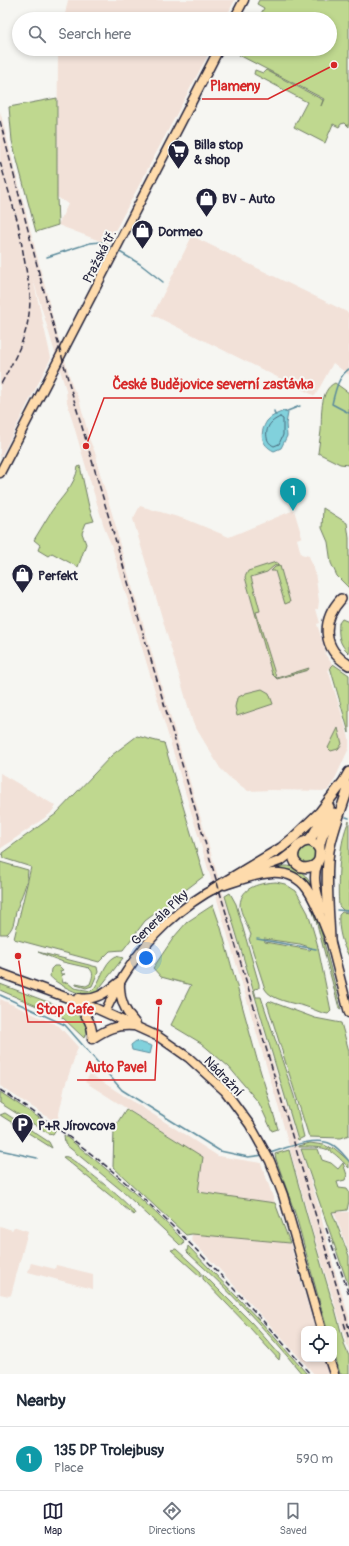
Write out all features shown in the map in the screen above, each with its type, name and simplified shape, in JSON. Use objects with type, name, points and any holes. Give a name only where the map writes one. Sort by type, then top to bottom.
[{"type":"highway","points":[[341,599],[329,616],[327,633],[337,655],[349,665]]},
{"type":"highway","points":[[330,940],[327,884],[329,851],[349,772]]},
{"type":"highway","points":[[308,842],[347,784]]},
{"type":"highway","points":[[320,851],[316,844],[308,842],[300,844],[295,850],[294,858],[301,866],[311,868],[318,863],[320,860],[320,851],[320,844],[347,784]]},
{"type":"highway","points":[[213,889],[281,848],[320,812],[347,784]]},
{"type":"main road","points":[[238,12],[244,0]]},
{"type":"main road","name":"Pražská tř.","points":[[0,473],[214,56]]},
{"type":"main road","name":"Generála Píky","points":[[105,1012],[127,971],[137,956],[178,913],[194,900],[213,889],[245,874],[282,860],[295,850]]},
{"type":"main road","name":"Generála Píky","points":[[259,869],[287,863],[301,866]]},
{"type":"main road","points":[[318,863],[315,871],[316,886],[349,1013]]},
{"type":"main road","points":[[301,866],[316,886]]},
{"type":"main road","points":[[213,889],[260,874],[276,872],[289,874],[301,882],[307,889],[313,899],[330,940]]},
{"type":"main road","name":"Nádražní","points":[[0,973],[105,1012],[159,1037],[184,1055],[215,1081],[233,1101],[250,1125],[270,1161],[283,1195],[320,1326]]},
{"type":"main road","points":[[65,996],[84,999],[95,998],[106,993],[121,982]]},
{"type":"main road","points":[[121,982],[120,993],[124,1006],[130,1017],[140,1028]]},
{"type":"main road","points":[[65,996],[88,1018],[92,1027],[92,1039],[114,1027],[126,1026],[140,1028]]},
{"type":"main road","points":[[330,1362],[334,1374]]},
{"type":"shaded area","points":[[68,0],[235,0],[229,12],[65,12]]},
{"type":"shaded area","points":[[58,56],[207,56],[108,244],[58,225],[68,204],[57,197]]},
{"type":"shaded area","points":[[0,111],[55,326],[73,388],[79,399],[90,441],[97,457],[96,460],[119,542],[287,1110],[318,1204],[334,1268],[349,1317],[349,1351],[312,1229],[277,1102],[198,835],[111,544],[105,530],[80,447],[67,402],[66,390],[33,279],[51,358],[0,459]]},
{"type":"shaded area","points":[[192,236],[349,313],[349,375],[333,363],[315,396],[153,315]]},
{"type":"shaded area","points":[[140,506],[188,520],[229,537],[294,510],[302,537],[297,539],[301,554],[309,556],[315,572],[319,601],[318,609],[316,609],[320,623],[317,624],[326,653],[325,654],[333,665],[328,669],[349,738],[349,748],[334,781],[327,791],[248,791],[229,777],[220,768],[193,723],[133,519]]},
{"type":"shaded area","points":[[0,773],[56,806],[50,814],[0,849]]},
{"type":"shaded area","points":[[0,999],[59,1026],[78,1047],[65,1086],[57,1123],[0,1086]]},
{"type":"shaded area","points":[[90,1074],[218,1156],[261,1163],[275,1203],[198,1192],[203,1157],[85,1082]]},
{"type":"shaded area","points":[[334,1212],[349,1212],[349,1252]]},
{"type":"shaded area","points":[[0,1226],[12,1230],[16,1227],[28,1231],[11,1295],[9,1296],[0,1294]]},
{"type":"shaded area","points":[[192,1234],[290,1243],[314,1326],[301,1326],[301,1360],[221,1271],[191,1240]]},
{"type":"shaded area","points":[[31,1263],[55,1269],[56,1265],[93,1274],[93,1289],[28,1272]]},
{"type":"shaded area","points":[[303,1362],[325,1362],[328,1374],[314,1374]]},
{"type":"green space","points":[[259,0],[349,0],[349,127],[345,123],[341,124],[339,127],[333,124],[325,143],[294,127],[307,102],[254,74],[255,70],[263,73],[266,70],[323,100],[321,106],[324,99],[241,56],[337,56],[337,12],[262,12],[264,8],[257,4]]},
{"type":"green space","points":[[57,98],[58,225],[36,232],[12,141],[9,107]]},
{"type":"green space","points":[[335,383],[349,393],[349,465],[340,464],[318,453],[321,431],[322,404],[326,391]]},
{"type":"green space","points":[[80,466],[89,507],[94,521],[86,523],[82,533],[86,544],[78,567],[52,553],[48,556],[38,550],[40,545],[34,540],[51,512],[71,486],[78,467]]},
{"type":"green space","points":[[323,508],[347,523],[349,538],[349,588],[337,576],[331,563],[328,542],[322,528]]},
{"type":"green space","points":[[276,562],[279,564],[267,572],[251,577],[260,611],[256,612],[276,677],[277,678],[309,668],[308,670],[277,679],[272,674],[245,577],[248,571]]},
{"type":"green space","points":[[280,566],[290,602],[285,604],[275,571],[271,571],[275,567]]},
{"type":"green space","points":[[342,619],[349,622],[349,653],[341,643],[339,636],[339,623]]},
{"type":"green space","points":[[333,664],[349,675],[349,733],[330,667]]},
{"type":"green space","points":[[262,689],[269,693],[273,704],[237,716],[235,707],[237,698],[246,693]]},
{"type":"green space","points":[[338,728],[342,744],[338,749],[331,751],[328,748]]},
{"type":"green space","points":[[137,736],[164,743],[204,876],[145,921],[123,950],[110,951],[99,962],[14,939],[31,867],[3,858],[2,853],[56,814],[112,755]]},
{"type":"green space","points":[[349,821],[349,911],[344,911],[339,906],[338,887],[343,839]]},
{"type":"green space","points":[[307,846],[313,849],[316,855],[313,861],[307,864],[301,861],[298,855],[301,849]]},
{"type":"green space","points":[[0,862],[28,870],[25,886],[13,925],[7,934],[0,934]]},
{"type":"green space","points":[[283,866],[293,867],[300,871],[312,886],[309,887],[273,870]]},
{"type":"green space","points":[[270,882],[285,884],[296,891],[308,913],[317,943],[331,1011],[328,1014],[277,998],[268,993],[265,989],[249,939],[251,935],[240,905],[241,899],[248,890],[258,885]],"holes":[[[264,939],[300,944],[312,948],[310,950],[265,942]]]},
{"type":"green space","points":[[306,892],[319,923],[341,1009],[339,1008],[317,924],[305,894]]},
{"type":"green space","points":[[230,893],[236,904],[259,984],[259,988],[254,989],[256,997],[261,997],[294,1096],[304,1137],[298,1140],[225,896]]},
{"type":"green space","points":[[213,905],[221,928],[258,1063],[278,1129],[272,1131],[259,1103],[229,1067],[201,1043],[171,1025],[191,985],[161,977],[153,968],[174,937],[187,922]]},
{"type":"green space","points":[[342,912],[349,913],[349,956],[342,942],[340,931],[339,915]]},
{"type":"green space","points":[[38,952],[97,967],[98,972],[92,986],[86,988],[76,985],[86,986],[90,984],[92,974],[89,968],[63,962]]},
{"type":"green space","points":[[116,956],[123,958],[98,990],[98,994],[92,996],[79,993],[68,988],[52,979],[50,976],[51,969],[54,966],[59,966],[63,970],[60,971],[61,974],[65,974],[61,975],[63,983],[67,982],[74,988],[91,991],[98,983],[108,963]]},
{"type":"green space","points":[[0,984],[80,1014],[88,1025],[84,1038],[62,1017],[0,990]]},
{"type":"green space","points":[[269,1001],[315,1018],[341,1023],[349,1051],[349,1135],[341,1138],[309,1137],[267,1003]]},
{"type":"green space","points":[[0,1092],[56,1129],[53,1134],[48,1133],[0,1103]]},
{"type":"green space","points":[[126,1109],[203,1157],[198,1192],[275,1203],[290,1243],[192,1234],[186,1235],[113,1167],[114,1128]]},
{"type":"green space","points":[[5,1113],[49,1142],[52,1148],[0,1115]]},
{"type":"green space","points":[[64,1135],[141,1199],[184,1241],[183,1245],[180,1245],[121,1190],[65,1144]]},
{"type":"green space","points":[[310,1143],[324,1145],[332,1149],[334,1148],[349,1161],[349,1168],[332,1152],[316,1147],[299,1147]]},
{"type":"green space","points":[[301,1149],[318,1149],[322,1160],[331,1163],[338,1169],[343,1163],[347,1175],[345,1180],[337,1182],[339,1188],[347,1189],[349,1192],[347,1210],[332,1212],[349,1256],[349,1287]]},
{"type":"green space","points":[[289,1150],[330,1296],[349,1356],[349,1374],[340,1374],[337,1362],[337,1326],[326,1326],[296,1216],[275,1154]]},
{"type":"green space","points":[[63,1157],[70,1158],[95,1177],[116,1194],[132,1209],[135,1214],[134,1215]]},
{"type":"green space","points":[[188,1246],[261,1322],[307,1374],[302,1374],[248,1312],[187,1252]]},
{"type":"green space","points":[[176,1249],[201,1272],[201,1277],[171,1250]]},
{"type":"green space","points":[[203,1274],[252,1323],[280,1355],[279,1360],[203,1279]]},
{"type":"water","points":[[284,411],[288,413],[286,424],[287,436],[281,448],[274,451],[264,442],[262,434],[264,425],[269,419]]},
{"type":"water","points":[[136,1041],[152,1046],[150,1054],[132,1050],[131,1045]]},
{"type":"waterway","points":[[47,257],[90,243],[101,242],[113,249]]},
{"type":"waterway","points":[[118,251],[140,264],[163,282]]},
{"type":"waterway","points":[[349,369],[340,380],[332,404],[349,413]]},
{"type":"waterway","points":[[285,412],[300,406]]},
{"type":"waterway","points":[[274,411],[276,415]]},
{"type":"waterway","points":[[337,910],[349,911]]},
{"type":"waterway","points":[[257,939],[316,949]]},
{"type":"waterway","points":[[0,995],[65,1025],[122,1090],[220,1151],[248,1157],[264,1155]]},
{"type":"waterway","points":[[270,1153],[292,1146],[317,1141],[331,1144],[336,1147],[349,1161]]},
{"type":"waterway","points":[[0,1150],[37,1158]]},
{"type":"railway","points":[[0,121],[69,383],[349,1328]]},
{"type":"railway","points":[[0,162],[18,223],[30,292],[30,306],[26,330],[18,352],[0,386]]},
{"type":"railway","points":[[0,1090],[46,1120],[104,1164],[144,1199],[217,1272],[310,1374]]},
{"type":"railway","points":[[326,1228],[349,1294]]},
{"type":"railway","points":[[344,1323],[349,1339]]},
{"type":"place","name":"Plameny","points":[[334,65]]},
{"type":"place","name":"Billa stop & shop","points":[[179,170]]},
{"type":"place","name":"BV - Auto","points":[[206,218]]},
{"type":"place","name":"Dormeo","points":[[142,250]]},
{"type":"place","name":"České Budějovice severní zastávka","points":[[86,446]]},
{"type":"place","name":"135 DP Trolejbusy","points":[[293,511]]},
{"type":"place","name":"Perfekt","points":[[22,594]]},
{"type":"place","name":"Stop Cafe","points":[[18,956]]},
{"type":"place","name":"Auto Pavel","points":[[159,1002]]},
{"type":"place","name":"P+R Jírovcova","points":[[22,1144]]}]
